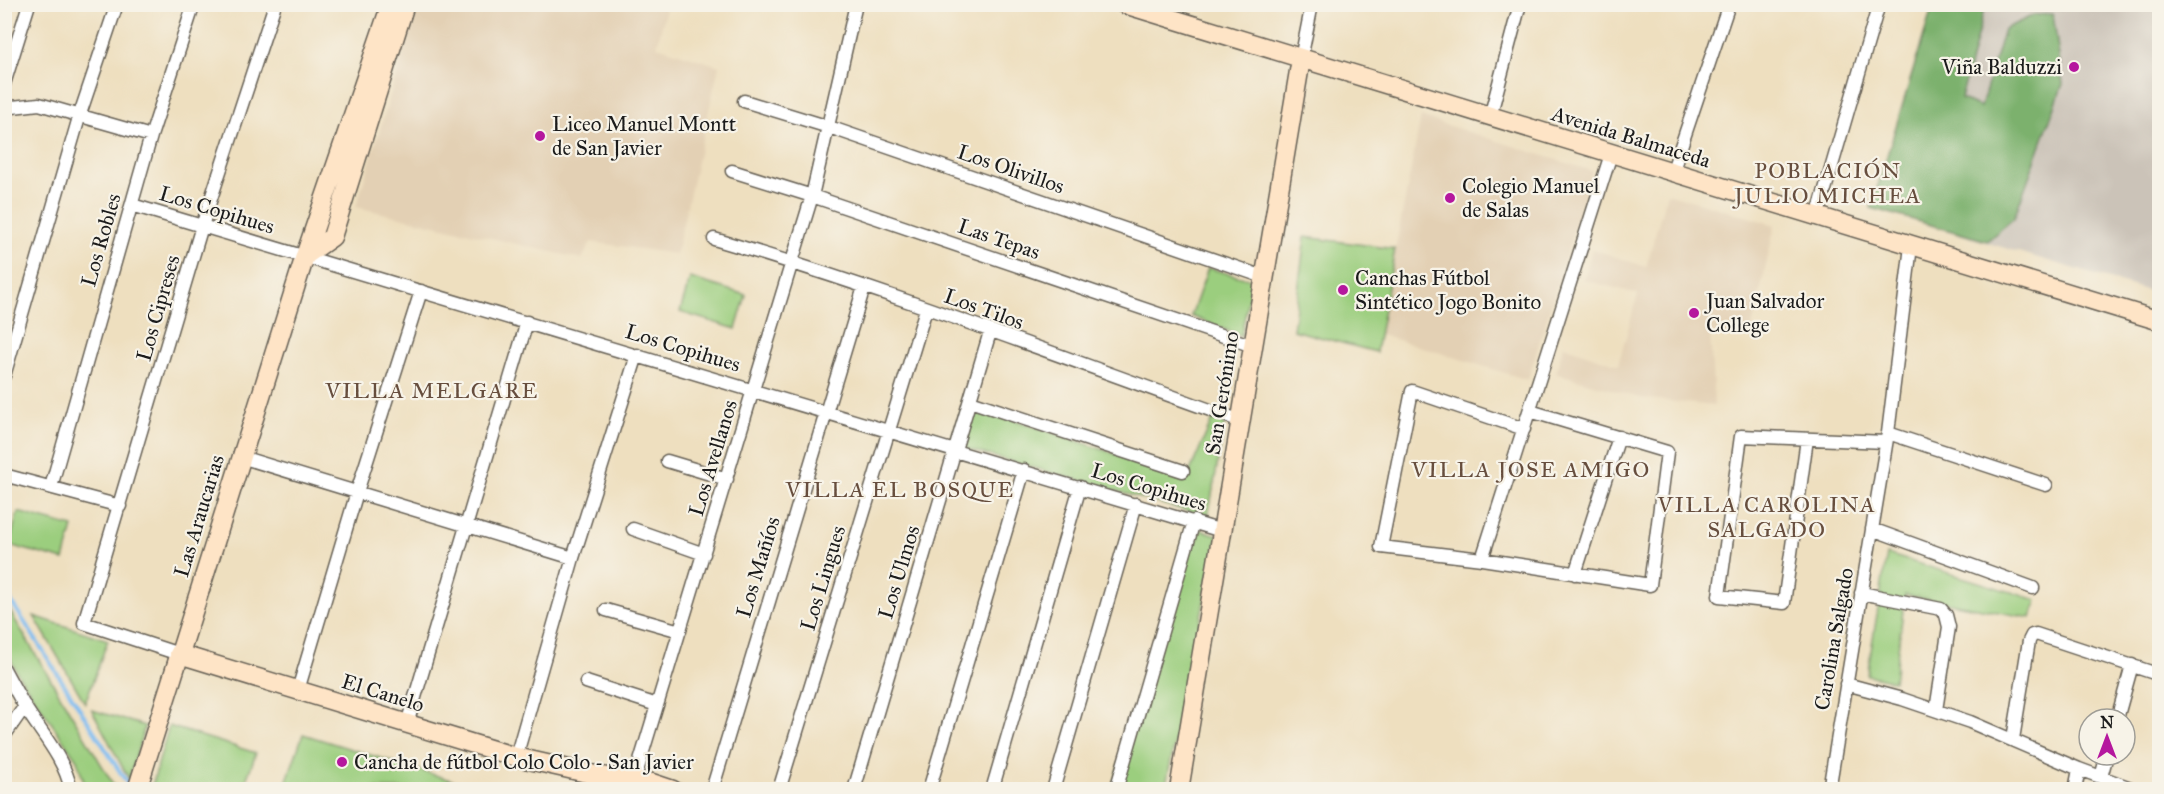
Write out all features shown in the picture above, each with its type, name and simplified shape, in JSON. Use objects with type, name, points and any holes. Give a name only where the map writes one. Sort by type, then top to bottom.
[{"type":"street","points":[[4,84],[29,4]]},
{"type":"street","points":[[4,376],[80,114],[117,4]]},
{"type":"street","name":"Los Robles","points":[[51,487],[151,136],[194,4]]},
{"type":"street","name":"Los Cipreses","points":[[84,623],[202,226],[275,4]]},
{"type":"street","name":"Las Araucarias","points":[[138,785],[304,256],[391,4]]},
{"type":"street","points":[[304,256],[332,237],[405,4]]},
{"type":"street","name":"Los Avellanos","points":[[634,781],[812,196],[856,4]]},
{"type":"street","name":"Avenida Balmaceda","points":[[1124,4],[2160,321]]},
{"type":"street","name":"San Gerónimo","points":[[1179,789],[1312,4]]},
{"type":"street","points":[[1490,117],[1520,4]]},
{"type":"street","points":[[1672,173],[1729,4]]},
{"type":"street","points":[[1816,217],[1879,4]]},
{"type":"street","name":"Los Olivillos","points":[[744,101],[829,127],[1264,277]]},
{"type":"street","points":[[4,108],[39,104],[151,136]]},
{"type":"street","points":[[1482,559],[1611,154]]},
{"type":"street","name":"Las Tepas","points":[[732,171],[1253,346]]},
{"type":"street","name":"Los Copihues","points":[[132,205],[1222,531]]},
{"type":"street","name":"Los Tilos","points":[[714,239],[864,286],[1241,420]]},
{"type":"street","name":"Carolina Salgado","points":[[1829,789],[1887,438],[1911,246]]},
{"type":"street","name":"Los Mañíos","points":[[712,789],[864,286]]},
{"type":"street","points":[[298,690],[357,492],[421,291]]},
{"type":"street","name":"Los Lingues","points":[[779,789],[926,309]]},
{"type":"street","points":[[407,724],[527,322]]},
{"type":"street","name":"Los Ulmos","points":[[854,789],[990,332]]},
{"type":"street","points":[[516,757],[573,558],[637,355]]},
{"type":"street","points":[[1524,429],[1412,391],[1382,547],[1482,559],[1650,585],[1667,452],[1530,411]]},
{"type":"street","points":[[970,401],[1183,471]]},
{"type":"street","points":[[1808,439],[1784,603],[1719,596],[1741,436],[1808,439],[1887,438],[2046,484]]},
{"type":"street","points":[[1575,574],[1619,437]]},
{"type":"street","points":[[241,457],[573,558]]},
{"type":"street","points":[[667,461],[727,479]]},
{"type":"street","points":[[929,789],[1024,470]]},
{"type":"street","points":[[4,475],[120,506]]},
{"type":"street","points":[[992,789],[1080,487]]},
{"type":"street","points":[[1053,789],[1136,504]]},
{"type":"street","points":[[1116,789],[1194,521]]},
{"type":"street","points":[[633,530],[704,555]]},
{"type":"street","points":[[1872,530],[2033,588]]},
{"type":"street","points":[[1861,593],[1941,609],[1946,615],[1949,627],[1936,710]]},
{"type":"street","points":[[606,610],[680,631]]},
{"type":"street","name":"El Canelo","points":[[84,623],[516,757],[600,776],[673,789]]},
{"type":"street","points":[[2013,739],[2029,641],[2032,635],[2036,634],[2160,675]]},
{"type":"street","points":[[2120,707],[2132,665]]},
{"type":"street","points":[[4,669],[54,751],[70,783],[61,789]]},
{"type":"street","points":[[586,682],[657,705]]},
{"type":"street","points":[[1846,684],[1936,710],[2013,739],[2079,769],[2136,789]]},
{"type":"street","points":[[4,736],[25,706]]},
{"type":"street","points":[[2101,777],[2104,767]]},
{"type":"street","points":[[2075,789],[2079,769]]},
{"type":"shaded area","name":"Liceo Manuel Montt de San Javier","points":[[418,5],[667,5],[657,46],[719,66],[676,254],[591,242],[582,259],[356,207]]},
{"type":"shaded area","points":[[1933,5],[2159,5],[2159,294],[1871,208]]},
{"type":"shaded area","points":[[1421,117],[1592,171],[1528,380],[1379,334]]},
{"type":"shaded area","name":"Juan Salvador College","points":[[1667,193],[1775,225],[1750,336],[1710,333],[1714,406],[1640,398],[1556,373],[1563,346],[1618,365],[1638,294],[1584,280],[1592,249],[1646,267]]},
{"type":"green space","points":[[1933,5],[1985,5],[1961,99],[1981,107],[2004,29],[2034,15],[2053,14],[2063,84],[2014,218],[1987,241],[1871,208]]},
{"type":"green space","name":"Canchas Fútbol Sintético Jogo Bonito","points":[[1305,237],[1395,249],[1376,352],[1293,330]]},
{"type":"green space","points":[[1208,268],[1252,280],[1241,336],[1191,316]]},
{"type":"green space","points":[[690,278],[746,295],[736,329],[680,312]]},
{"type":"green space","points":[[965,403],[1187,478],[1213,418],[1225,422],[1208,517],[949,444]]},
{"type":"green space","points":[[18,512],[73,527],[64,560],[9,545]]},
{"type":"green space","points":[[1191,527],[1218,535],[1165,789],[1111,790]]},
{"type":"green space","points":[[1887,554],[2037,600],[2031,618],[1905,595],[1894,681],[1867,675]]},
{"type":"green space","points":[[5,603],[116,789],[86,789],[77,760],[17,673],[5,646]]},
{"type":"green space","points":[[34,616],[108,640],[85,703]]},
{"type":"green space","points":[[92,710],[145,726],[129,779],[125,772]]},
{"type":"green space","points":[[169,726],[256,753],[243,789],[151,789]]},
{"type":"green space","name":"Cancha de fútbol Colo Colo - San Javier","points":[[303,734],[480,789],[284,789]]},
{"type":"waterway","points":[[4,590],[131,789]]},
{"type":"place","name":"Viña Balduzzi","points":[[2074,67]]},
{"type":"place","name":"Liceo Manuel Montt de San Javier","points":[[540,136]]},
{"type":"place","name":"Colegio Manuel de Salas","points":[[1450,198]]},
{"type":"place","name":"Canchas Fútbol Sintético Jogo Bonito","points":[[1343,290]]},
{"type":"place","name":"Juan Salvador College","points":[[1694,313]]},
{"type":"place","name":"Cancha de fútbol Colo Colo - San Javier","points":[[342,762]]},
{"type":"district","name":"POBLACIÓN JULIO MICHEA","points":[[1828,182]]},
{"type":"district","name":"VILLA MELGARE","points":[[432,390]]},
{"type":"district","name":"VILLA JOSE AMIGO","points":[[1531,469]]},
{"type":"district","name":"VILLA EL BOSQUE","points":[[900,489]]},
{"type":"district","name":"VILLA CAROLINA SALGADO","points":[[1767,516]]}]
